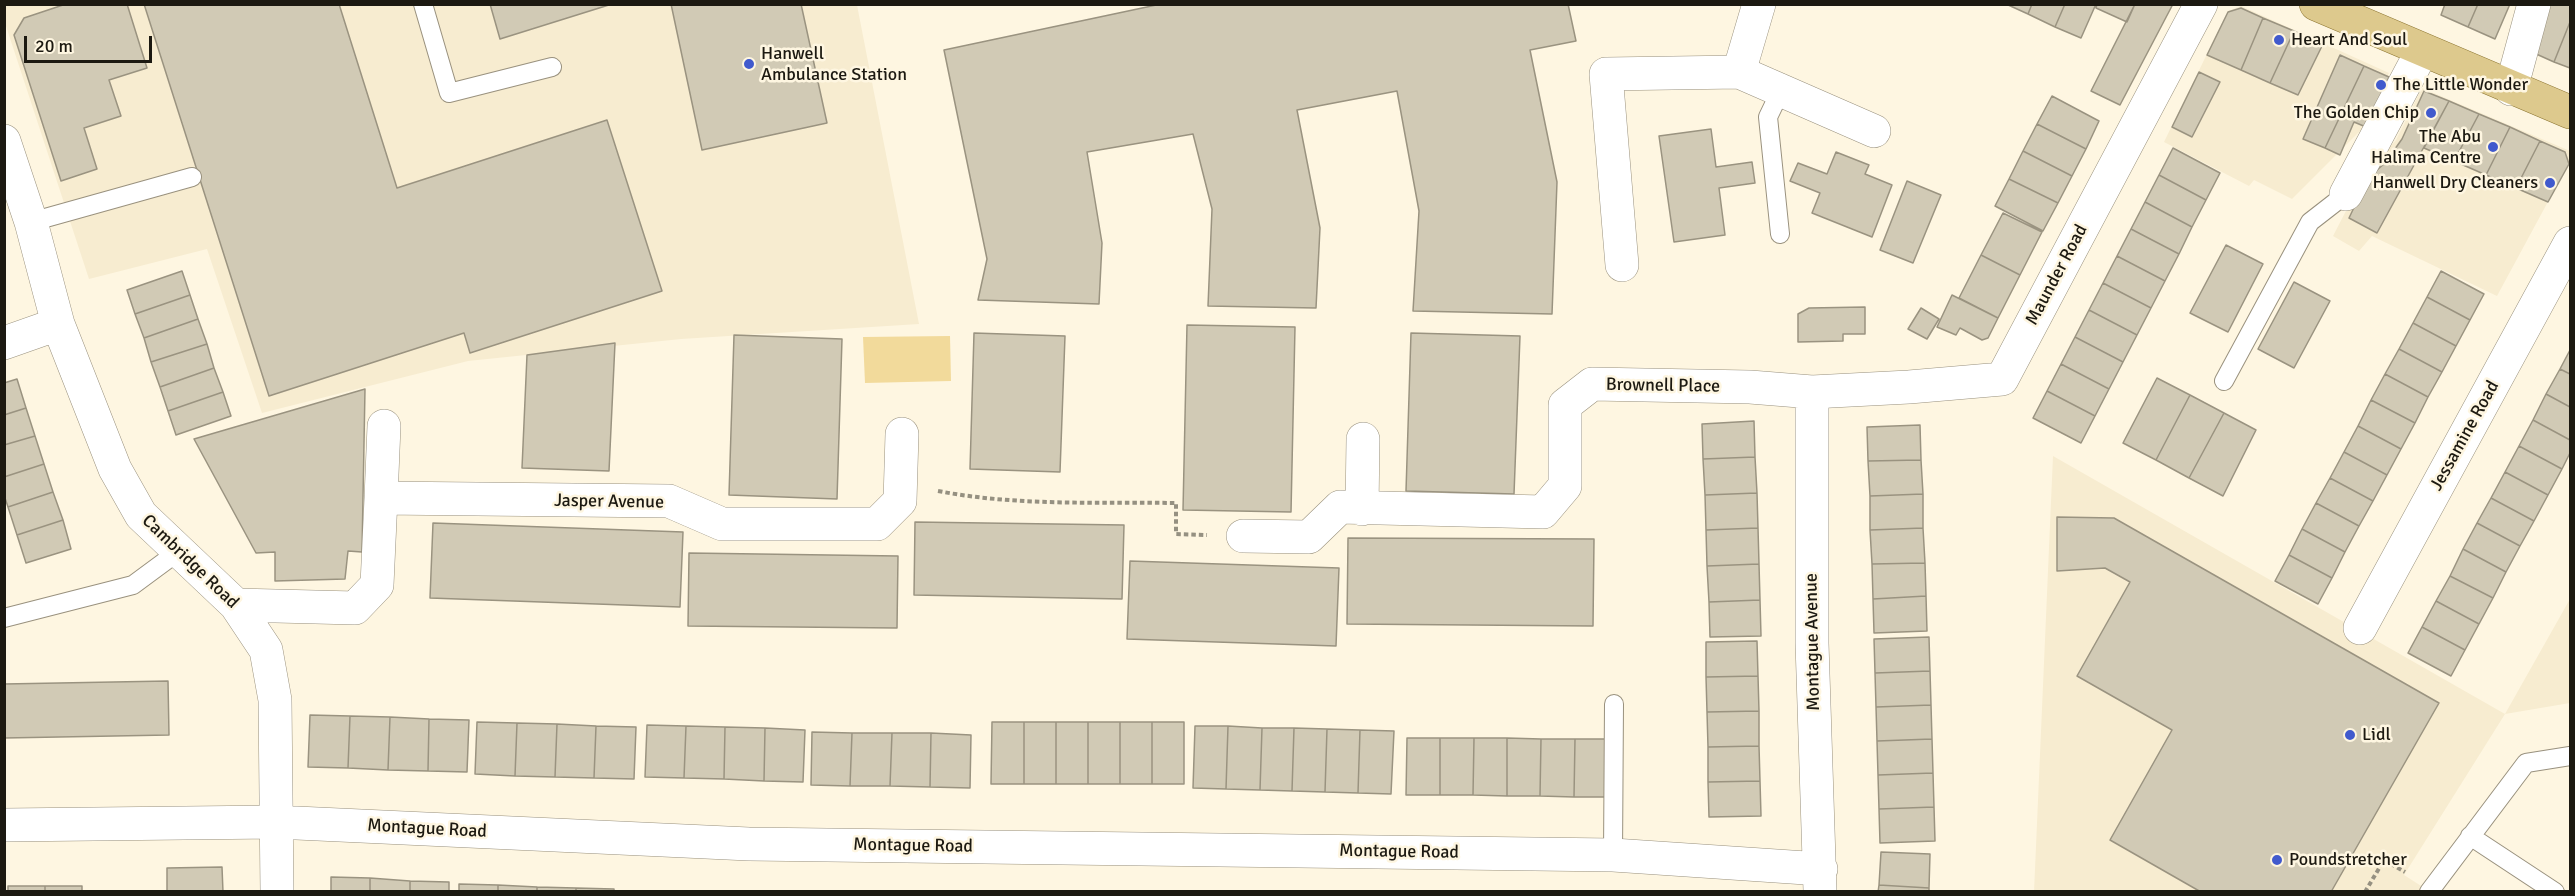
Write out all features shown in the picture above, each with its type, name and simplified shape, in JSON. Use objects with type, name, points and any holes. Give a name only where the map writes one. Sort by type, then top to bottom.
[{"type":"main road","points":[[2316,4],[2511,89],[2571,112]]},
{"type":"street","points":[[1739,72],[1759,4]]},
{"type":"street","name":"Maunder Road","points":[[1812,392],[2002,379],[2201,4]]},
{"type":"street","points":[[2511,89],[2534,4]]},
{"type":"street","points":[[2346,194],[2422,51]]},
{"type":"street","points":[[1622,265],[1606,74],[1739,72],[1874,131]]},
{"type":"street","name":"Cambridge Road","points":[[4,141],[31,222],[58,324],[115,469],[141,515],[236,604],[266,650],[275,700],[277,891]]},
{"type":"street","name":"Jessamine Road","points":[[2360,628],[2571,243]]},
{"type":"street","points":[[4,343],[58,324]]},
{"type":"street","name":"Brownell Place","points":[[1242,536],[1309,537],[1340,507],[1543,512],[1565,486],[1565,405],[1592,384],[1750,387],[1812,392]]},
{"type":"street","name":"Montague Avenue","points":[[1812,392],[1812,643],[1820,880]]},
{"type":"street","points":[[236,604],[355,608],[377,585],[384,426]]},
{"type":"street","name":"Jasper Avenue","points":[[381,498],[669,501],[722,524],[877,524],[900,501],[902,434]]},
{"type":"street","points":[[1362,509],[1363,440]]},
{"type":"street","name":"Montague Road","points":[[4,825],[275,822],[749,844],[1613,855],[1820,880]]},
{"type":"lane","points":[[423,4],[449,93],[552,67]]},
{"type":"lane","points":[[1780,234],[1767,117],[1781,90]]},
{"type":"lane","points":[[31,222],[192,177]]},
{"type":"lane","points":[[2224,381],[2310,222],[2346,194]]},
{"type":"lane","points":[[4,618],[133,585],[178,550]]},
{"type":"lane","points":[[1613,855],[1614,704]]},
{"type":"lane","points":[[2430,891],[2526,763],[2571,756]]},
{"type":"lane","points":[[2470,836],[2555,891]]},
{"type":"path","points":[[933,490],[964,496],[1038,501],[1176,503],[1176,534],[1242,536]]},
{"type":"shaded area","points":[[4,5],[857,5],[919,324],[681,339],[468,361],[262,413],[207,249],[89,279],[5,23]]},
{"type":"shaded area","points":[[2241,6],[2389,73],[2362,129],[2292,199],[2254,180],[2249,186],[2164,142],[2228,11]]},
{"type":"shaded area","points":[[2422,88],[2570,151],[2570,161],[2497,296],[2372,236],[2359,251],[2333,236],[2364,176],[2396,140]]},
{"type":"shaded area","points":[[950,336],[951,381],[865,383],[863,337]]},
{"type":"shaded area","points":[[2053,456],[2505,714],[2404,875],[2429,891],[2034,892]]},
{"type":"shaded area","points":[[2570,599],[2570,703],[2505,714]]},
{"type":"building","points":[[66,4],[127,4],[147,68],[109,80],[121,116],[84,128],[97,169],[61,181],[14,35],[24,18]]},
{"type":"building","points":[[144,4],[339,4],[397,188],[607,120],[662,291],[470,353],[464,333],[269,396]]},
{"type":"building","points":[[490,4],[612,4],[500,39]]},
{"type":"building","name":"Hanwell Ambulance Station","points":[[671,4],[801,4],[827,123],[702,150]]},
{"type":"building","points":[[1161,4],[1568,4],[1576,41],[1530,50],[1557,182],[1552,314],[1413,311],[1419,211],[1397,91],[1297,110],[1320,228],[1316,308],[1208,306],[1212,209],[1193,134],[1087,152],[1102,243],[1099,304],[978,300],[987,259],[944,50]]},
{"type":"building","points":[[2006,4],[2032,4],[2028,14]]},
{"type":"building","points":[[2032,4],[2065,4],[2055,27],[2028,14]]},
{"type":"building","points":[[2065,4],[2096,4],[2081,38],[2055,27]]},
{"type":"building","points":[[2097,4],[2135,4],[2127,22],[2096,8]]},
{"type":"building","points":[[2135,4],[2173,4],[2120,105],[2091,91]]},
{"type":"building","points":[[2445,4],[2478,4],[2468,27],[2441,15]]},
{"type":"building","points":[[2478,4],[2510,4],[2495,39],[2468,27]]},
{"type":"building","points":[[2548,4],[2570,4],[2570,22],[2554,62],[2534,53]]},
{"type":"building","points":[[2241,8],[2263,18],[2241,70],[2207,55],[2228,12]]},
{"type":"building","points":[[2263,18],[2294,31],[2270,83],[2241,70]]},
{"type":"building","points":[[2570,22],[2570,68],[2554,62]]},
{"type":"building","points":[[2294,31],[2323,44],[2298,95],[2270,83]]},
{"type":"building","points":[[2340,55],[2364,66],[2325,148],[2303,139]]},
{"type":"building","points":[[2364,66],[2389,77],[2366,127],[2354,122],[2340,155],[2325,148]]},
{"type":"building","points":[[2199,72],[2220,82],[2192,137],[2172,127]]},
{"type":"building","points":[[2424,91],[2449,101],[2377,233],[2349,218],[2368,178],[2385,163],[2402,139]]},
{"type":"building","points":[[2052,96],[2099,121],[2086,149],[2037,124]]},
{"type":"building","points":[[2449,101],[2479,114],[2454,161],[2424,148]]},
{"type":"building","points":[[2479,114],[2510,127],[2486,175],[2454,161]]},
{"type":"building","points":[[2037,124],[2086,149],[2072,176],[2023,151]]},
{"type":"building","points":[[2510,127],[2540,141],[2516,188],[2486,175]]},
{"type":"building","points":[[1711,129],[1716,167],[1752,162],[1755,183],[1719,188],[1725,235],[1674,242],[1659,136]]},
{"type":"building","points":[[2540,141],[2565,152],[2569,164],[2548,202],[2516,188]]},
{"type":"building","points":[[2173,148],[2220,173],[2206,200],[2159,175]]},
{"type":"building","points":[[2023,151],[2072,176],[2058,203],[2009,179]]},
{"type":"building","points":[[1836,152],[1869,165],[1865,174],[1892,185],[1872,237],[1812,213],[1820,193],[1790,181],[1798,163],[1827,174]]},
{"type":"building","points":[[2159,175],[2206,200],[2192,227],[2145,202]]},
{"type":"building","points":[[2009,179],[2058,203],[2043,231],[1995,206]]},
{"type":"building","points":[[1907,181],[1941,195],[1913,263],[1880,250]]},
{"type":"building","points":[[2145,202],[2192,227],[2179,254],[2131,229]]},
{"type":"building","points":[[2003,213],[2042,232],[2020,275],[1981,255]]},
{"type":"building","points":[[2131,229],[2179,254],[2165,281],[2117,256]]},
{"type":"building","points":[[2226,245],[2263,264],[2228,332],[2190,313]]},
{"type":"building","points":[[1981,255],[2020,275],[1998,318],[1959,298]]},
{"type":"building","points":[[2117,256],[2165,281],[2151,308],[2103,283]]},
{"type":"building","points":[[182,271],[190,295],[135,314],[127,290]]},
{"type":"building","points":[[2441,271],[2484,294],[2470,320],[2427,297]]},
{"type":"building","points":[[2294,282],[2330,301],[2294,368],[2258,349]]},
{"type":"building","points":[[2103,283],[2151,308],[2137,335],[2089,310]]},
{"type":"building","points":[[190,295],[198,319],[144,338],[135,314]]},
{"type":"building","points":[[1952,295],[1998,318],[1988,338],[1982,340],[1960,328],[1956,335],[1937,327]]},
{"type":"building","points":[[2427,297],[2470,320],[2456,346],[2413,323]]},
{"type":"building","points":[[1865,307],[1865,334],[1843,334],[1843,341],[1798,342],[1798,314],[1809,308]]},
{"type":"building","points":[[1921,308],[1939,319],[1927,339],[1908,329]]},
{"type":"building","points":[[2089,310],[2137,335],[2123,362],[2075,337]]},
{"type":"building","points":[[198,319],[207,344],[151,362],[144,338]]},
{"type":"building","points":[[2413,323],[2456,346],[2442,372],[2399,349]]},
{"type":"building","points":[[1187,325],[1295,327],[1291,512],[1183,510]]},
{"type":"building","points":[[974,333],[1065,336],[1060,472],[970,469]]},
{"type":"building","points":[[1411,333],[1520,336],[1514,494],[1406,491]]},
{"type":"building","points":[[734,335],[842,339],[837,499],[729,495]]},
{"type":"building","points":[[2075,337],[2123,362],[2109,389],[2061,364]]},
{"type":"building","points":[[615,343],[609,471],[522,468],[527,355]]},
{"type":"building","points":[[207,344],[214,368],[160,387],[151,362]]},
{"type":"building","points":[[2399,349],[2442,372],[2428,397],[2385,374]]},
{"type":"building","points":[[2570,350],[2570,374],[2560,369]]},
{"type":"building","points":[[2061,364],[2109,389],[2095,416],[2047,391]]},
{"type":"building","points":[[214,368],[223,392],[168,411],[160,387]]},
{"type":"building","points":[[2560,369],[2570,374],[2570,407],[2546,394]]},
{"type":"building","points":[[2385,374],[2428,397],[2415,423],[2371,400]]},
{"type":"building","points":[[2157,378],[2190,395],[2156,460],[2123,443]]},
{"type":"building","points":[[17,379],[26,408],[4,415],[4,383]]},
{"type":"building","points":[[365,389],[362,552],[348,551],[345,579],[275,581],[275,552],[256,553],[194,439]]},
{"type":"building","points":[[2047,391],[2095,416],[2081,443],[2033,418]]},
{"type":"building","points":[[223,392],[231,416],[176,435],[168,411]]},
{"type":"building","points":[[2546,394],[2570,407],[2570,440],[2533,420]]},
{"type":"building","points":[[2190,395],[2224,413],[2189,478],[2156,460]]},
{"type":"building","points":[[2371,400],[2415,423],[2401,449],[2358,426]]},
{"type":"building","points":[[26,408],[35,436],[4,445],[4,415]]},
{"type":"building","points":[[2224,413],[2256,430],[2223,496],[2189,478]]},
{"type":"building","points":[[2533,420],[2570,440],[2570,453],[2562,469],[2519,446]]},
{"type":"building","points":[[1754,421],[1755,457],[1703,459],[1702,424]]},
{"type":"building","points":[[1920,425],[1921,460],[1868,461],[1867,427]]},
{"type":"building","points":[[2358,426],[2401,449],[2387,475],[2344,452]]},
{"type":"building","points":[[35,436],[44,464],[4,477],[4,445]]},
{"type":"building","points":[[2519,446],[2562,469],[2548,495],[2505,472]]},
{"type":"building","points":[[2344,452],[2387,475],[2373,501],[2330,478]]},
{"type":"building","points":[[1755,457],[1757,493],[1705,495],[1703,459]]},
{"type":"building","points":[[1921,460],[1923,494],[1870,496],[1868,461]]},
{"type":"building","points":[[44,464],[53,492],[8,507],[4,495],[4,477]]},
{"type":"building","points":[[2505,472],[2548,495],[2534,521],[2491,498]]},
{"type":"building","points":[[2330,478],[2373,501],[2359,526],[2316,503]]},
{"type":"building","points":[[53,492],[63,520],[17,535],[8,507]]},
{"type":"building","points":[[1757,493],[1758,528],[1706,530],[1705,495]]},
{"type":"building","points":[[1923,494],[1923,528],[1870,530],[1870,496]]},
{"type":"building","points":[[2491,498],[2534,521],[2520,546],[2477,523]]},
{"type":"building","points":[[2316,503],[2359,526],[2345,552],[2302,529]]},
{"type":"building","points":[[2057,517],[2114,518],[2439,703],[2331,892],[2201,892],[2110,840],[2172,730],[2077,676],[2130,582],[2105,568],[2057,571]]},
{"type":"building","points":[[63,520],[71,549],[26,563],[17,535]]},
{"type":"building","points":[[915,522],[1124,525],[1122,599],[914,595]]},
{"type":"building","points":[[433,523],[683,532],[680,607],[430,598]]},
{"type":"building","points":[[2477,523],[2520,546],[2506,572],[2463,549]]},
{"type":"building","points":[[1758,528],[1759,564],[1707,566],[1706,530]]},
{"type":"building","points":[[1923,528],[1925,563],[1872,564],[1870,530]]},
{"type":"building","points":[[2302,529],[2345,552],[2332,578],[2289,555]]},
{"type":"building","points":[[1348,538],[1594,539],[1593,626],[1347,624]]},
{"type":"building","points":[[2463,549],[2506,572],[2493,598],[2450,576]]},
{"type":"building","points":[[689,553],[898,556],[897,628],[688,626]]},
{"type":"building","points":[[2289,555],[2332,578],[2318,604],[2275,581]]},
{"type":"building","points":[[1130,561],[1339,568],[1336,646],[1127,639]]},
{"type":"building","points":[[1925,563],[1926,596],[1873,599],[1872,564]]},
{"type":"building","points":[[1759,564],[1760,600],[1709,602],[1707,566]]},
{"type":"building","points":[[2450,576],[2493,598],[2479,624],[2436,601]]},
{"type":"building","points":[[1926,596],[1927,631],[1874,633],[1873,599]]},
{"type":"building","points":[[1760,600],[1761,636],[1710,637],[1709,602]]},
{"type":"building","points":[[2436,601],[2479,624],[2465,650],[2422,627]]},
{"type":"building","points":[[2422,627],[2465,650],[2451,676],[2408,653]]},
{"type":"building","points":[[1929,637],[1930,671],[1875,673],[1874,639]]},
{"type":"building","points":[[1757,641],[1758,676],[1706,677],[1706,642]]},
{"type":"building","points":[[1930,671],[1931,705],[1876,707],[1875,673]]},
{"type":"building","points":[[1758,676],[1759,711],[1707,712],[1706,677]]},
{"type":"building","points":[[168,681],[169,735],[4,738],[4,684]]},
{"type":"building","points":[[1931,705],[1932,739],[1877,741],[1876,707]]},
{"type":"building","points":[[1759,711],[1759,746],[1708,747],[1707,712]]},
{"type":"building","points":[[310,715],[350,716],[348,768],[308,767]]},
{"type":"building","points":[[350,716],[390,717],[388,770],[348,768]]},
{"type":"building","points":[[390,717],[429,719],[428,771],[388,770]]},
{"type":"building","points":[[429,719],[469,720],[467,772],[428,771]]},
{"type":"building","points":[[477,722],[517,723],[515,776],[475,774]]},
{"type":"building","points":[[992,722],[1024,722],[1024,784],[991,784]]},
{"type":"building","points":[[1024,722],[1056,722],[1056,784],[1024,784]]},
{"type":"building","points":[[1056,722],[1088,722],[1088,784],[1056,784]]},
{"type":"building","points":[[1088,722],[1120,722],[1120,784],[1088,784]]},
{"type":"building","points":[[1120,722],[1152,722],[1152,784],[1120,784]]},
{"type":"building","points":[[1152,722],[1184,722],[1184,784],[1152,784]]},
{"type":"building","points":[[517,723],[557,724],[555,777],[515,776]]},
{"type":"building","points":[[557,724],[596,726],[594,778],[555,777]]},
{"type":"building","points":[[647,725],[686,726],[684,778],[645,777]]},
{"type":"building","points":[[596,726],[636,727],[634,779],[594,778]]},
{"type":"building","points":[[686,726],[725,727],[724,779],[684,778]]},
{"type":"building","points":[[1195,726],[1228,726],[1226,789],[1193,788]]},
{"type":"building","points":[[1228,726],[1262,728],[1260,790],[1226,789]]},
{"type":"building","points":[[725,727],[765,728],[764,781],[724,779]]},
{"type":"building","points":[[765,728],[805,730],[803,782],[764,781]]},
{"type":"building","points":[[1262,728],[1294,728],[1292,791],[1260,790]]},
{"type":"building","points":[[1294,728],[1327,729],[1325,792],[1292,791]]},
{"type":"building","points":[[1327,729],[1360,730],[1358,793],[1325,792]]},
{"type":"building","points":[[1360,730],[1394,731],[1391,794],[1358,793]]},
{"type":"building","points":[[812,732],[852,733],[850,786],[811,785]]},
{"type":"building","points":[[852,733],[892,733],[890,786],[850,786]]},
{"type":"building","points":[[892,733],[931,733],[930,787],[890,786]]},
{"type":"building","points":[[931,733],[971,735],[970,788],[930,787]]},
{"type":"building","points":[[1407,738],[1440,738],[1440,795],[1406,795]]},
{"type":"building","points":[[1440,738],[1474,738],[1473,795],[1440,795]]},
{"type":"building","points":[[1474,738],[1507,738],[1507,796],[1473,795]]},
{"type":"building","points":[[1507,738],[1541,739],[1540,796],[1507,796]]},
{"type":"building","points":[[1541,739],[1575,739],[1574,797],[1540,796]]},
{"type":"building","points":[[1575,739],[1608,739],[1608,797],[1574,797]]},
{"type":"building","points":[[1932,739],[1933,773],[1878,775],[1877,741]]},
{"type":"building","points":[[1759,746],[1760,781],[1708,782],[1708,747]]},
{"type":"building","points":[[1933,773],[1934,807],[1879,809],[1878,775]]},
{"type":"building","points":[[1760,781],[1761,816],[1709,817],[1708,782]]},
{"type":"building","points":[[1934,807],[1935,841],[1880,843],[1879,809]]},
{"type":"building","points":[[1881,852],[1930,854],[1929,888],[1879,885]]},
{"type":"building","points":[[222,867],[223,892],[167,892],[167,868]]},
{"type":"building","points":[[331,877],[370,878],[370,892],[331,892]]},
{"type":"building","points":[[370,878],[410,881],[410,892],[370,892]]},
{"type":"building","points":[[410,881],[449,882],[449,892],[410,892]]},
{"type":"building","points":[[459,884],[498,885],[498,892],[459,892]]},
{"type":"building","points":[[498,885],[537,887],[537,892],[498,892]]},
{"type":"building","points":[[1879,885],[1929,888],[1929,892],[1878,892]]},
{"type":"building","points":[[8,886],[45,886],[45,892],[8,892]]},
{"type":"building","points":[[45,886],[82,886],[82,892],[45,892]]},
{"type":"building","points":[[537,887],[576,888],[576,892],[537,892]]},
{"type":"building","points":[[576,888],[614,889],[614,892],[576,892]]},
{"type":"place","name":"Heart And Soul","points":[[2279,40]]},
{"type":"place","name":"Hanwell Ambulance Station","points":[[749,64]]},
{"type":"place","name":"The Little Wonder","points":[[2381,85]]},
{"type":"place","name":"The Golden Chip","points":[[2431,113]]},
{"type":"place","name":"The Abu Halima Centre","points":[[2493,147]]},
{"type":"place","name":"Hanwell Dry Cleaners","points":[[2550,183]]},
{"type":"place","name":"Lidl","points":[[2350,735]]},
{"type":"place","name":"Poundstretcher","points":[[2277,860]]}]
